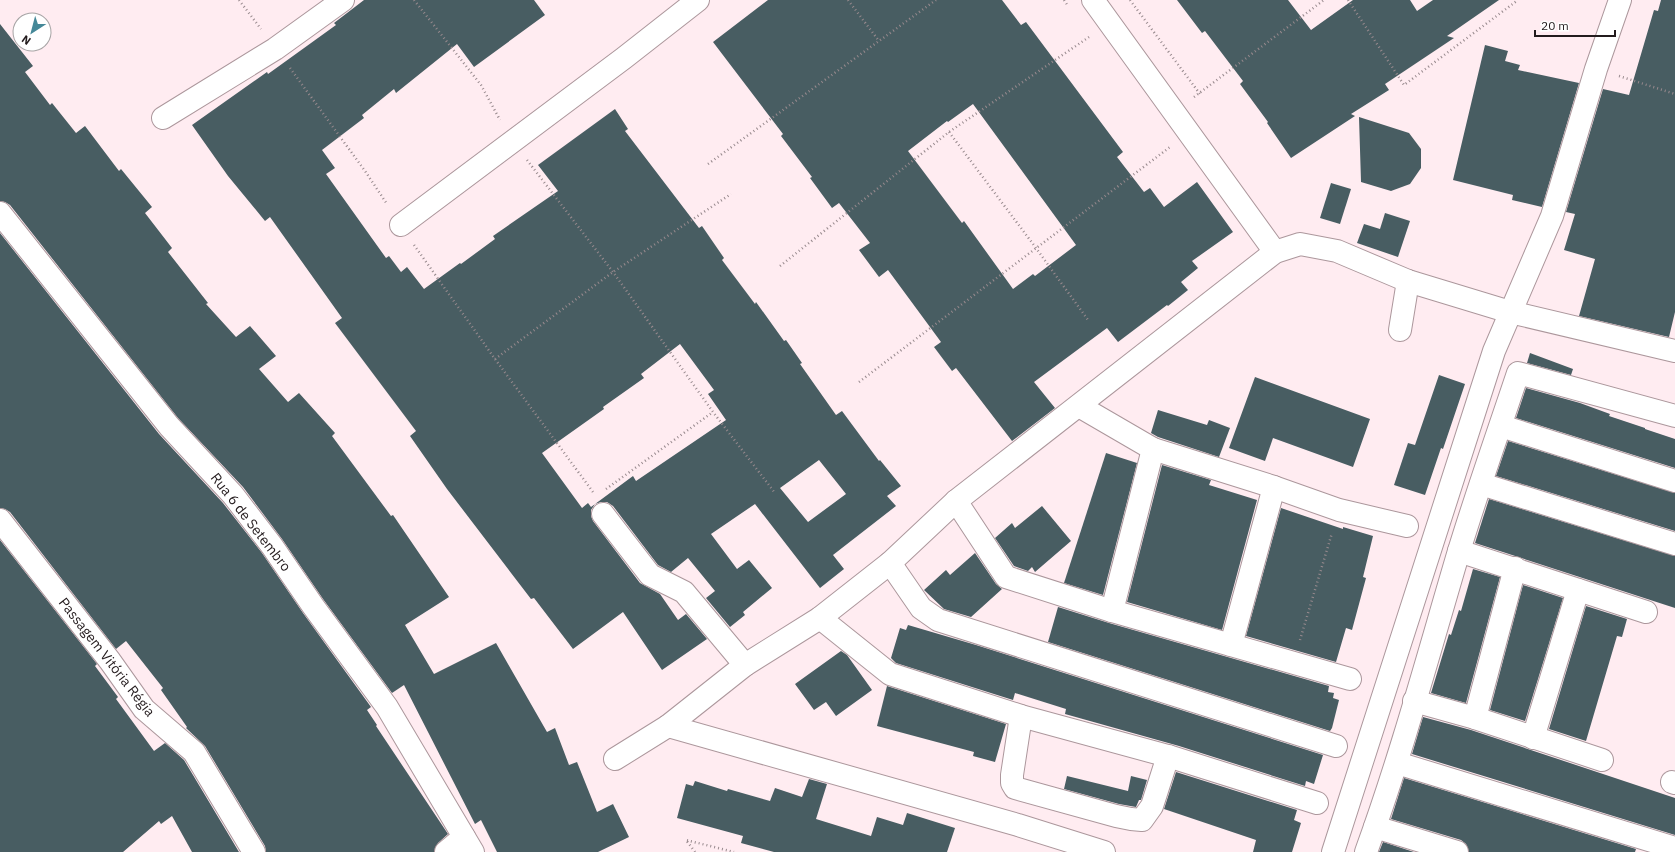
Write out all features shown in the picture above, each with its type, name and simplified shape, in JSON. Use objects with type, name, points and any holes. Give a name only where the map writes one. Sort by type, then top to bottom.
[{"type":"street","points":[[163,118],[275,49],[343,0]]},
{"type":"street","points":[[401,225],[624,58],[698,0]]},
{"type":"street","points":[[1093,0],[1275,252]]},
{"type":"street","points":[[1333,852],[1494,351],[1552,216],[1596,69],[1620,0]]},
{"type":"street","name":"Rua 6 de Setembro","points":[[0,213],[169,426],[233,495],[272,546],[313,606],[388,707],[468,845]]},
{"type":"street","points":[[616,759],[668,726],[745,665],[820,618],[890,563],[956,501],[1275,252],[1300,244],[1337,251],[1408,281],[1510,312],[1675,351]]},
{"type":"street","points":[[1400,330],[1408,281]]},
{"type":"street","points":[[1366,852],[1397,763],[1459,551],[1518,373],[1675,416]]},
{"type":"street","points":[[1079,406],[1153,449],[1274,487],[1339,510],[1407,526]]},
{"type":"street","points":[[1500,426],[1675,481]]},
{"type":"street","points":[[1112,611],[1153,449]]},
{"type":"street","points":[[1481,484],[1675,544]]},
{"type":"street","points":[[1231,645],[1274,487]]},
{"type":"street","points":[[956,501],[1006,577],[1112,611],[1293,664],[1350,679]]},
{"type":"street","points":[[600,505],[650,575],[684,592],[745,665]]},
{"type":"street","name":"Passagem Vitória Régia","points":[[0,520],[110,661],[144,709],[194,752],[254,852]]},
{"type":"street","points":[[1459,551],[1515,568],[1646,612]]},
{"type":"street","points":[[890,563],[921,608],[938,620],[1336,746]]},
{"type":"street","points":[[1475,718],[1515,568]]},
{"type":"street","points":[[1533,738],[1578,590]]},
{"type":"street","points":[[820,618],[890,674],[1021,716],[1168,756],[1317,803]]},
{"type":"street","points":[[1414,701],[1475,718],[1602,760]]},
{"type":"street","points":[[1021,716],[1012,775],[1012,783],[1015,788],[1092,810],[1142,820],[1152,806],[1168,756]]},
{"type":"street","points":[[668,726],[1018,825],[1104,852]]},
{"type":"street","points":[[1397,763],[1675,848]]},
{"type":"street","points":[[1375,827],[1457,852]]},
{"type":"street","points":[[446,852],[468,845]]},
{"type":"path","points":[[239,0],[365,170],[401,225],[600,505],[713,412]]},
{"type":"path","points":[[414,0],[480,85],[512,141],[613,272],[713,412],[775,493]]},
{"type":"path","points":[[848,0],[879,41]]},
{"type":"path","points":[[708,164],[936,0]]},
{"type":"path","points":[[1130,0],[1200,94]]},
{"type":"path","points":[[1172,109],[1200,94],[1324,0]]},
{"type":"path","points":[[1348,0],[1404,85],[1518,0]]},
{"type":"path","points":[[780,266],[949,132],[1090,37]]},
{"type":"path","points":[[1596,69],[1675,94]]},
{"type":"path","points":[[859,382],[1174,144],[1187,130]]},
{"type":"path","points":[[949,132],[1088,320]]},
{"type":"path","points":[[495,359],[613,272],[731,194]]},
{"type":"path","points":[[1293,664],[1339,510]]},
{"type":"path","points":[[695,852],[686,840],[734,852]]},
{"type":"building","points":[[364,0],[534,0],[545,15],[474,67],[457,44],[396,93],[394,89],[362,115],[364,118],[322,150],[335,168],[326,174],[386,258],[389,256],[401,272],[407,267],[424,289],[495,239],[493,236],[558,191],[538,165],[615,109],[628,129],[625,131],[699,228],[702,226],[724,258],[722,260],[755,304],[756,302],[784,341],[786,340],[802,363],[800,364],[836,415],[842,411],[879,461],[880,460],[901,486],[887,496],[896,506],[833,555],[844,569],[820,588],[755,504],[711,534],[737,569],[749,560],[772,588],[743,612],[745,615],[730,627],[706,598],[715,591],[688,558],[671,572],[658,565],[613,506],[607,502],[601,502],[595,504],[591,510],[593,521],[640,583],[660,594],[678,620],[686,614],[707,639],[662,670],[623,612],[573,649],[534,598],[531,599],[447,489],[410,436],[416,431],[335,323],[342,318],[270,217],[265,221],[228,176],[192,125],[267,72],[268,74],[336,25],[334,23]],"holes":[[[680,344],[714,390],[708,394],[726,420],[636,481],[633,476],[591,507],[588,503],[582,508],[542,453],[604,409],[603,407],[644,378],[641,374]],[[819,460],[846,494],[808,522],[780,488]]]},
{"type":"building","points":[[768,0],[1002,0],[1021,25],[1026,22],[1123,152],[1117,157],[1144,192],[1150,188],[1164,207],[1197,182],[1233,232],[1192,261],[1198,268],[1181,282],[1188,290],[1168,306],[1167,305],[1118,342],[1107,328],[1034,382],[1055,408],[1012,441],[956,368],[952,371],[934,347],[941,342],[888,270],[879,277],[859,250],[870,243],[839,203],[832,208],[810,178],[812,177],[781,136],[783,134],[713,42]],"holes":[[[973,104],[1076,245],[1035,276],[1033,274],[1013,289],[964,221],[962,223],[908,151],[947,121],[948,122]]]},
{"type":"building","points":[[1177,0],[1288,0],[1311,30],[1353,0],[1410,0],[1417,11],[1433,0],[1499,0],[1447,36],[1454,38],[1385,84],[1389,90],[1351,114],[1355,116],[1291,158],[1267,123],[1268,122],[1240,84],[1243,81],[1205,31],[1202,33]]},
{"type":"building","points":[[1661,0],[1675,0],[1675,312],[1669,337],[1579,316],[1595,259],[1564,250],[1575,214],[1566,212],[1603,89],[1629,95],[1654,10],[1658,11]]},
{"type":"building","points":[[0,24],[12,39],[12,52],[22,52],[33,66],[25,72],[50,105],[52,103],[76,133],[85,126],[119,171],[121,169],[152,207],[145,213],[172,248],[168,252],[208,303],[206,304],[236,337],[250,326],[276,356],[259,369],[288,402],[299,393],[335,433],[332,436],[391,516],[393,515],[449,597],[405,625],[434,674],[496,643],[547,732],[555,728],[569,765],[577,762],[597,812],[613,804],[629,837],[598,852],[497,852],[481,820],[475,824],[404,685],[392,693],[243,487],[178,418],[10,205],[0,201]]},
{"type":"building","points":[[1485,45],[1508,51],[1505,61],[1520,65],[1518,70],[1579,83],[1542,207],[1512,200],[1513,195],[1453,180]]},
{"type":"building","points":[[1359,117],[1409,133],[1421,149],[1421,168],[1410,184],[1391,191],[1361,182]]},
{"type":"building","points":[[1331,183],[1351,189],[1340,224],[1320,218]]},
{"type":"building","points":[[1385,213],[1410,221],[1398,257],[1357,243],[1364,224],[1380,229]]},
{"type":"building","points":[[0,233],[159,434],[223,503],[262,553],[371,707],[367,710],[377,725],[376,726],[448,834],[438,843],[434,852],[266,852],[265,846],[205,746],[186,728],[187,727],[161,690],[163,688],[126,641],[116,649],[10,512],[0,508]]},
{"type":"building","points":[[1530,353],[1573,369],[1571,375],[1527,363]]},
{"type":"building","points":[[1439,375],[1465,384],[1443,449],[1441,448],[1425,495],[1394,485],[1408,443],[1415,445]]},
{"type":"building","points":[[1255,377],[1370,419],[1353,467],[1273,438],[1265,461],[1229,448]]},
{"type":"building","points":[[1526,388],[1580,403],[1610,414],[1609,416],[1675,439],[1675,468],[1516,418]]},
{"type":"building","points":[[1158,410],[1207,425],[1209,420],[1230,428],[1219,457],[1158,437],[1151,433]]},
{"type":"building","points":[[1508,441],[1675,493],[1675,531],[1496,476]]},
{"type":"building","points":[[1106,453],[1137,463],[1103,595],[1064,583]]},
{"type":"building","points":[[1162,465],[1211,480],[1209,485],[1257,500],[1222,630],[1127,602]]},
{"type":"building","points":[[1489,499],[1675,556],[1675,608],[1475,543]]},
{"type":"building","points":[[1042,506],[1071,541],[1035,572],[1032,567],[1028,571],[1014,566],[995,538],[1012,523],[1015,528]]},
{"type":"building","points":[[1281,508],[1343,529],[1343,527],[1373,536],[1363,577],[1366,578],[1352,630],[1346,628],[1336,662],[1246,636]]},
{"type":"building","points":[[0,540],[97,664],[95,666],[118,697],[116,699],[154,751],[165,743],[184,760],[239,852],[192,852],[172,816],[161,824],[159,821],[123,852],[0,852]]},
{"type":"building","points":[[975,553],[996,584],[1002,589],[971,617],[944,609],[924,590],[946,570],[950,575]]},
{"type":"building","points":[[1473,569],[1500,577],[1466,703],[1431,693],[1449,634],[1451,635],[1459,610],[1461,611]]},
{"type":"building","points":[[1523,585],[1563,598],[1525,721],[1490,710]]},
{"type":"building","points":[[1586,606],[1627,619],[1622,637],[1617,636],[1586,741],[1549,729]]},
{"type":"building","points":[[1058,607],[1329,686],[1328,692],[1334,693],[1333,698],[1339,700],[1332,728],[1330,731],[1048,642]]},
{"type":"building","points":[[908,625],[976,645],[1323,755],[1314,784],[1306,781],[1305,786],[1179,746],[1065,714],[1066,709],[1015,693],[1013,700],[896,663],[891,658],[900,628],[906,630]]},
{"type":"building","points":[[841,651],[847,655],[872,690],[836,716],[826,702],[814,710],[795,684]]},
{"type":"building","points":[[887,686],[1006,724],[995,762],[973,756],[974,752],[877,726]]},
{"type":"building","points":[[1423,717],[1471,730],[1675,798],[1675,835],[1412,754]]},
{"type":"building","points":[[1176,772],[1297,810],[1294,820],[1301,823],[1292,852],[1253,852],[1256,840],[1164,809]]},
{"type":"building","points":[[1067,776],[1128,791],[1131,776],[1147,780],[1141,800],[1139,800],[1136,807],[1119,804],[1064,789]]},
{"type":"building","points":[[1404,778],[1636,849],[1635,852],[1469,852],[1466,844],[1461,840],[1391,819]]},
{"type":"building","points":[[809,779],[827,784],[816,819],[871,836],[877,817],[903,825],[907,813],[955,828],[947,852],[774,852],[741,843],[743,836],[677,818],[686,784],[693,786],[695,781],[727,791],[728,789],[770,801],[775,788],[802,797]]},
{"type":"building","points":[[1383,842],[1414,852],[1379,852]]}]
